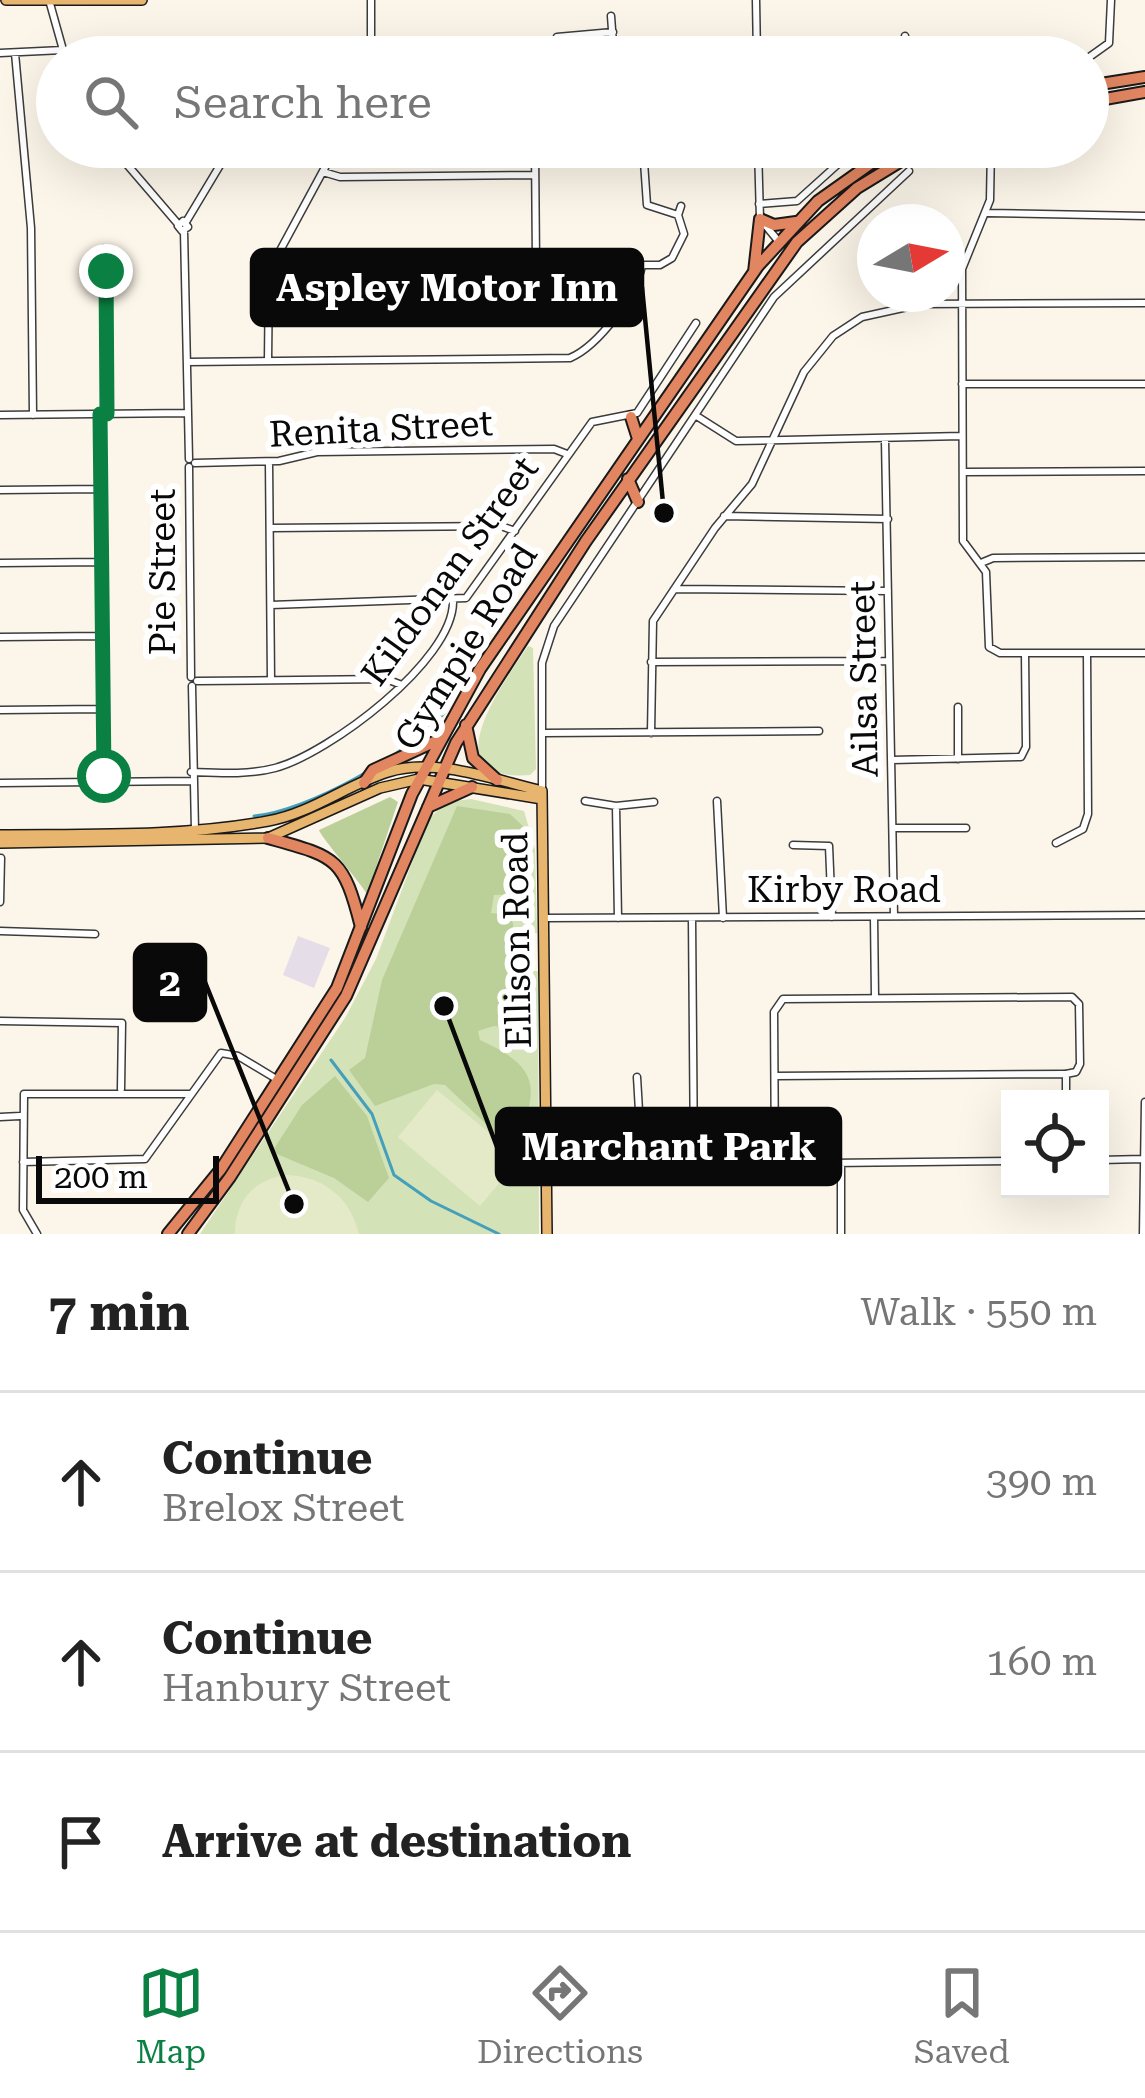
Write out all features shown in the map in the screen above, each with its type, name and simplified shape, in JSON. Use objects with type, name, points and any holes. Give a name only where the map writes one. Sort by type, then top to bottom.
[{"type":"highway","points":[[1109,82],[1145,76]]},
{"type":"highway","points":[[1109,98],[1145,92]]},
{"type":"highway","name":"Gympie Road","points":[[168,1234],[221,1169],[337,988],[422,774],[480,669],[754,272],[796,223],[863,168]]},
{"type":"highway","name":"Gympie Road","points":[[188,1234],[230,1178],[346,996],[466,725],[628,479],[790,251],[857,188],[890,168]]},
{"type":"highway","points":[[754,272],[760,219],[774,225],[796,223]]},
{"type":"highway","points":[[638,440],[634,415],[654,416]]},
{"type":"highway","points":[[628,479],[638,502]]},
{"type":"highway","points":[[466,725],[473,758],[496,780]]},
{"type":"highway","points":[[364,783],[373,770],[439,740]]},
{"type":"highway","points":[[425,809],[472,787]]},
{"type":"highway","points":[[268,838],[320,851],[341,868],[354,893],[362,930]]},
{"type":"main road","points":[[6,0],[142,0]]},
{"type":"main road","points":[[192,834],[282,818],[386,772],[496,780],[542,795]]},
{"type":"main road","points":[[0,839],[192,834],[268,838],[422,774]]},
{"type":"main road","points":[[440,775],[524,798],[542,795]]},
{"type":"main road","name":"Ellison Road","points":[[542,795],[547,1234]]},
{"type":"main road","points":[[524,798],[542,820]]},
{"type":"street","points":[[371,0],[371,36]]},
{"type":"street","points":[[756,0],[757,36]]},
{"type":"street","points":[[1109,43],[1111,0]]},
{"type":"street","points":[[49,1],[59,36]]},
{"type":"street","points":[[611,16],[613,36]]},
{"type":"street","points":[[566,36],[613,32]]},
{"type":"street","points":[[0,53],[36,53]]},
{"type":"street","points":[[15,53],[31,221],[33,415]]},
{"type":"street","points":[[131,168],[183,226],[218,168]]},
{"type":"street","points":[[268,361],[268,280],[274,260],[325,168]]},
{"type":"street","points":[[535,168],[536,263]]},
{"type":"street","points":[[274,260],[291,265],[642,265],[670,261],[684,231],[679,210],[646,205],[644,168]]},
{"type":"street","points":[[758,168],[760,219],[778,242],[813,262]]},
{"type":"street","points":[[759,204],[797,201],[834,168]]},
{"type":"street","points":[[965,256],[987,213],[990,168]]},
{"type":"street","name":"Gympie Road","points":[[545,646],[767,306],[909,170]]},
{"type":"street","points":[[323,172],[340,177],[535,175]]},
{"type":"street","points":[[987,213],[1145,216]]},
{"type":"street","name":"Pie Street","points":[[183,226],[191,463],[192,834]]},
{"type":"street","points":[[103,249],[104,782]]},
{"type":"street","points":[[790,251],[805,269]]},
{"type":"street","points":[[187,362],[570,358],[592,344],[635,284],[642,265]]},
{"type":"street","points":[[965,304],[1145,303]]},
{"type":"street","points":[[651,733],[651,628],[724,516],[752,484],[804,372],[833,336],[862,317],[885,312]]},
{"type":"street","points":[[962,312],[963,542],[981,563],[987,580],[988,647],[1025,653],[1145,653]]},
{"type":"street","points":[[634,415],[696,323]]},
{"type":"street","points":[[962,385],[1145,384]]},
{"type":"street","points":[[0,415],[188,413]]},
{"type":"street","name":"Kildonan Street","points":[[0,783],[191,777],[291,763],[379,711],[452,619],[453,602],[472,593],[594,420],[634,415]]},
{"type":"street","points":[[695,415],[736,442],[962,436]]},
{"type":"street","name":"Ailsa Street","points":[[886,440],[894,916]]},
{"type":"street","name":"Renita Street","points":[[191,463],[269,462],[317,452],[557,449],[568,454]]},
{"type":"street","points":[[269,462],[271,680]]},
{"type":"street","points":[[963,472],[1145,471]]},
{"type":"street","points":[[0,490],[101,489]]},
{"type":"street","points":[[724,516],[888,519]]},
{"type":"street","points":[[270,529],[501,526],[515,531]]},
{"type":"street","points":[[981,563],[993,558],[1145,557]]},
{"type":"street","points":[[0,563],[102,562]]},
{"type":"street","points":[[676,589],[889,591]]},
{"type":"street","points":[[271,605],[453,602]]},
{"type":"street","points":[[0,637],[103,636]]},
{"type":"street","name":"Ellison Road","points":[[542,795],[545,646]]},
{"type":"street","points":[[892,760],[1014,759],[1025,753],[1025,653]]},
{"type":"street","points":[[1056,843],[1070,841],[1083,829],[1088,814],[1087,653]]},
{"type":"street","points":[[651,662],[889,662]]},
{"type":"street","points":[[193,681],[386,679],[402,685]]},
{"type":"street","points":[[958,707],[958,759]]},
{"type":"street","points":[[0,710],[103,709]]},
{"type":"street","points":[[543,733],[819,731]]},
{"type":"street","points":[[585,801],[616,806],[654,802]]},
{"type":"street","points":[[716,801],[723,918]]},
{"type":"street","points":[[616,806],[618,919]]},
{"type":"street","points":[[893,828],[966,828]]},
{"type":"street","points":[[793,845],[830,847],[832,917]]},
{"type":"street","points":[[1,858],[4,902]]},
{"type":"street","name":"Kirby Road","points":[[543,918],[1145,915]]},
{"type":"street","points":[[874,917],[875,998]]},
{"type":"street","points":[[692,918],[694,1163]]},
{"type":"street","points":[[0,931],[95,934]]},
{"type":"street","points":[[775,1076],[1066,1074],[1080,1067],[1076,1000],[775,1000],[775,1076],[775,1163]]},
{"type":"street","points":[[0,1022],[122,1023],[121,1090]]},
{"type":"street","points":[[23,1162],[145,1160],[221,1053],[238,1055],[278,1080]]},
{"type":"street","points":[[1066,1074],[1066,1090]]},
{"type":"street","points":[[637,1077],[640,1164],[1001,1160]]},
{"type":"street","points":[[37,1234],[25,1218],[24,1094],[121,1090],[190,1094]]},
{"type":"street","points":[[1143,1234],[1145,1102]]},
{"type":"street","points":[[0,1117],[22,1116]]},
{"type":"street","points":[[1109,1160],[1143,1160]]},
{"type":"street","points":[[841,1163],[841,1234]]},
{"type":"shaded area","points":[[298,936],[330,948],[314,988],[283,975]]},
{"type":"green space","points":[[528,646],[533,648],[536,769],[530,775],[500,773],[483,763],[478,747],[482,727]]},
{"type":"green space","points":[[390,797],[398,802],[367,894],[319,830]]},
{"type":"green space","points":[[471,799],[524,811],[535,849],[537,933],[527,934],[527,971],[538,971],[539,1234],[200,1234],[345,1018],[376,959],[428,820],[446,802]]},
{"type":"green space","points":[[457,806],[510,814],[526,829],[529,894],[494,895],[491,913],[510,915],[513,924],[522,1031],[494,1026],[478,1031],[480,1040],[522,1067],[531,1089],[518,1138],[506,1143],[445,1085],[434,1084],[375,1106],[349,1070],[365,1058],[382,980]]},
{"type":"green space","points":[[335,1076],[367,1116],[389,1178],[368,1202],[334,1178],[272,1152],[302,1105]]},
{"type":"green space","points":[[437,1090],[520,1158],[480,1206],[398,1137]]},
{"type":"green space","points":[[287,1175],[313,1180],[334,1191],[349,1209],[359,1234],[235,1234],[238,1211],[249,1194],[265,1181]]},
{"type":"waterway","points":[[254,816],[302,804],[356,778],[407,746],[444,713]]},
{"type":"waterway","points":[[331,1060],[372,1114],[394,1175],[431,1201],[499,1234]]},
{"type":"place","name":"Aspley Motor Inn","points":[[664,513]]},
{"type":"place","name":"Marchant Park","points":[[444,1006]]},
{"type":"place","name":"2","points":[[294,1204]]},
{"type":"route","points":[[104,776],[100,414],[107,414],[106,271]]}]
